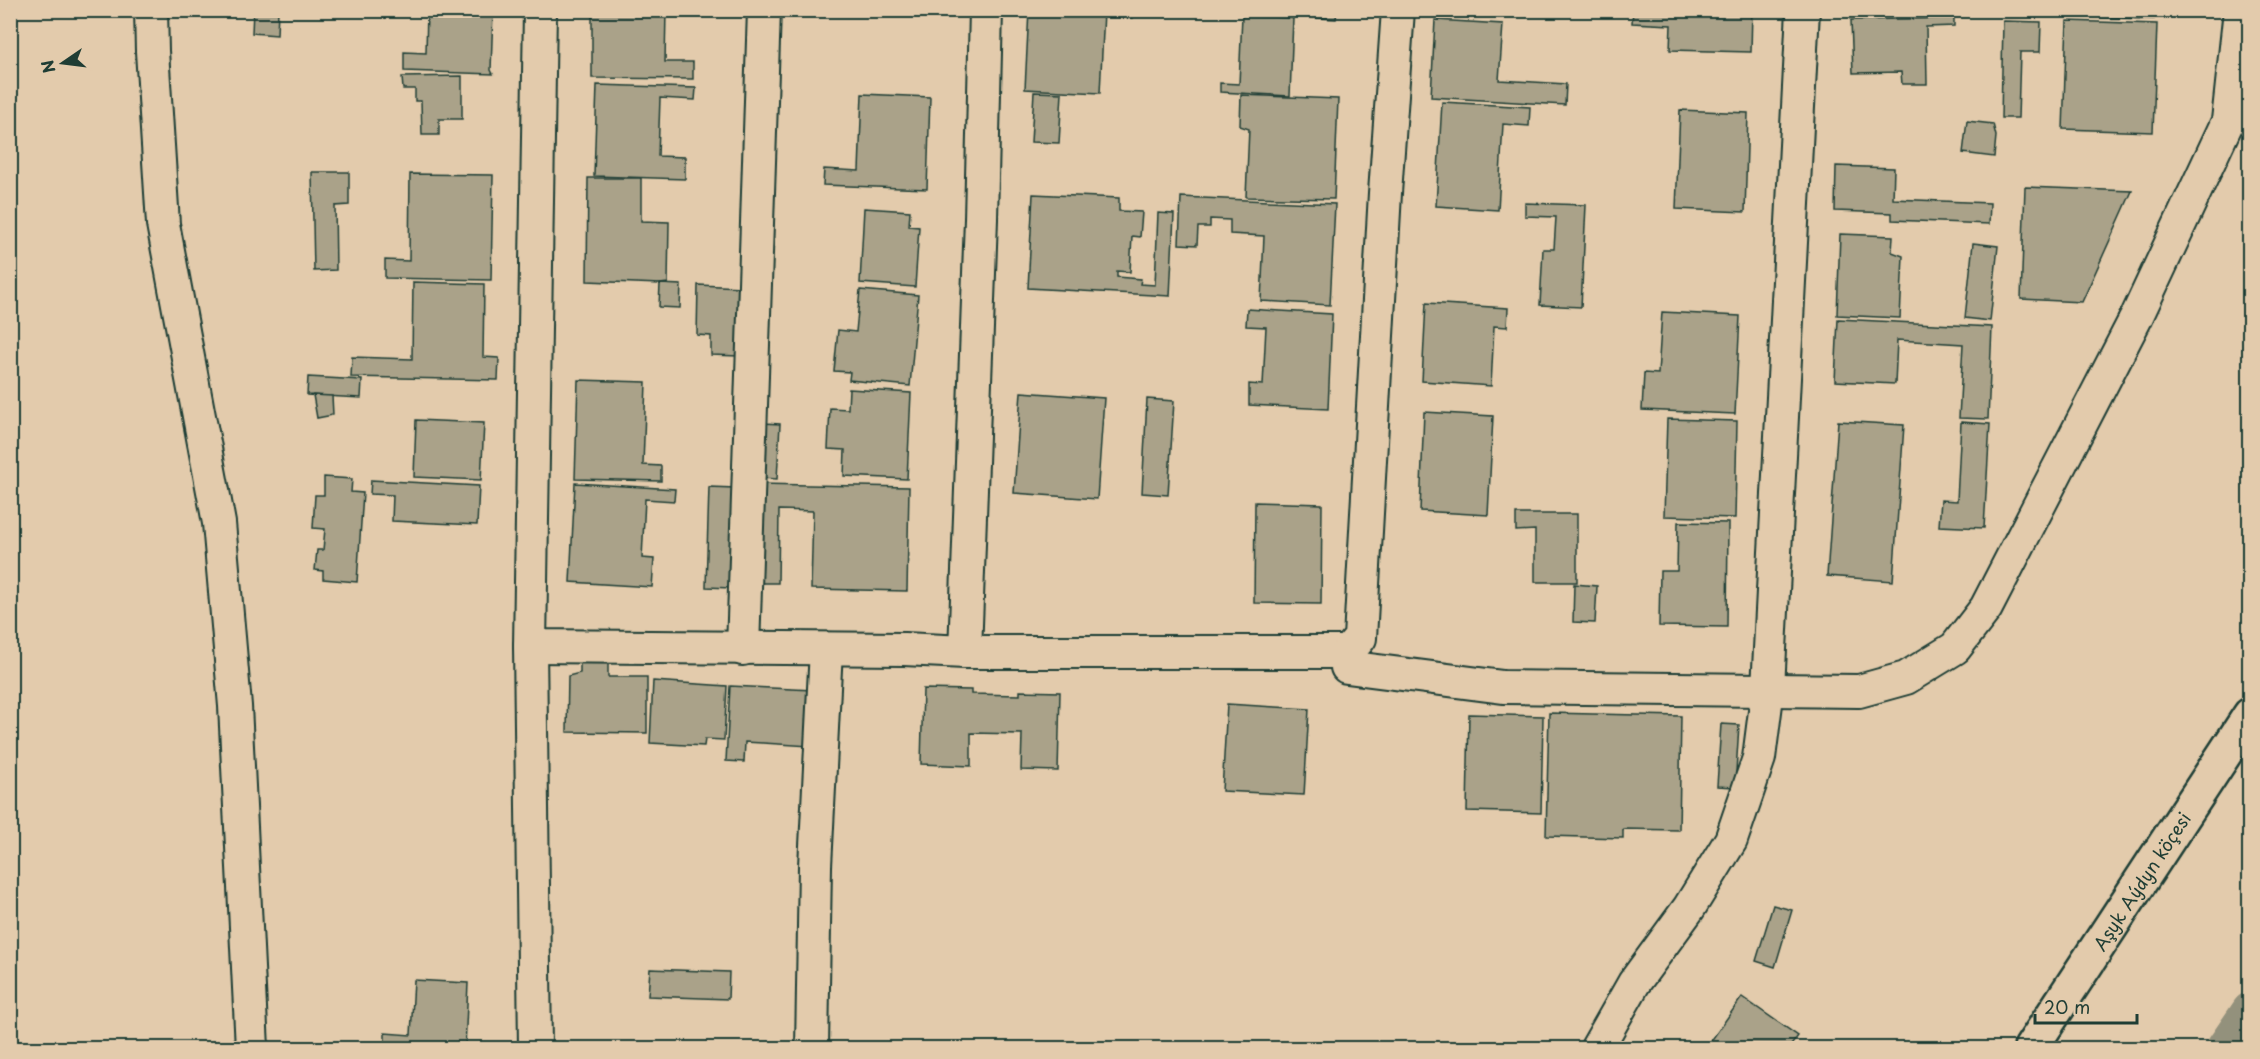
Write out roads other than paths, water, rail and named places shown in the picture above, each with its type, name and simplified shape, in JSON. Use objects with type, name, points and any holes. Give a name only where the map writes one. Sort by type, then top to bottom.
[{"type":"main road","name":"Aşyk Aýdyn köçesi","points":[[2031,1048],[2250,715]]},
{"type":"street","points":[[152,10],[152,51],[163,224],[219,523],[235,706],[252,1048]]},
{"type":"street","points":[[535,1048],[530,646],[540,10]]},
{"type":"street","points":[[743,649],[765,10]]},
{"type":"street","points":[[965,652],[981,231],[986,10]]},
{"type":"street","points":[[1398,10],[1385,193],[1360,638],[1348,652],[1347,667],[1503,687],[1768,688],[1859,691],[1906,678],[1955,648],[1986,608],[2136,318],[2228,122],[2240,10]]},
{"type":"street","points":[[1597,1048],[1634,983],[1689,908],[1731,840],[1759,758],[1768,688],[1803,10]]},
{"type":"street","points":[[530,646],[904,649],[965,652],[1348,652]]},
{"type":"street","points":[[812,1048],[815,866],[826,649]]},
{"type":"waterway","points":[[2224,1048],[2250,1010]]}]
